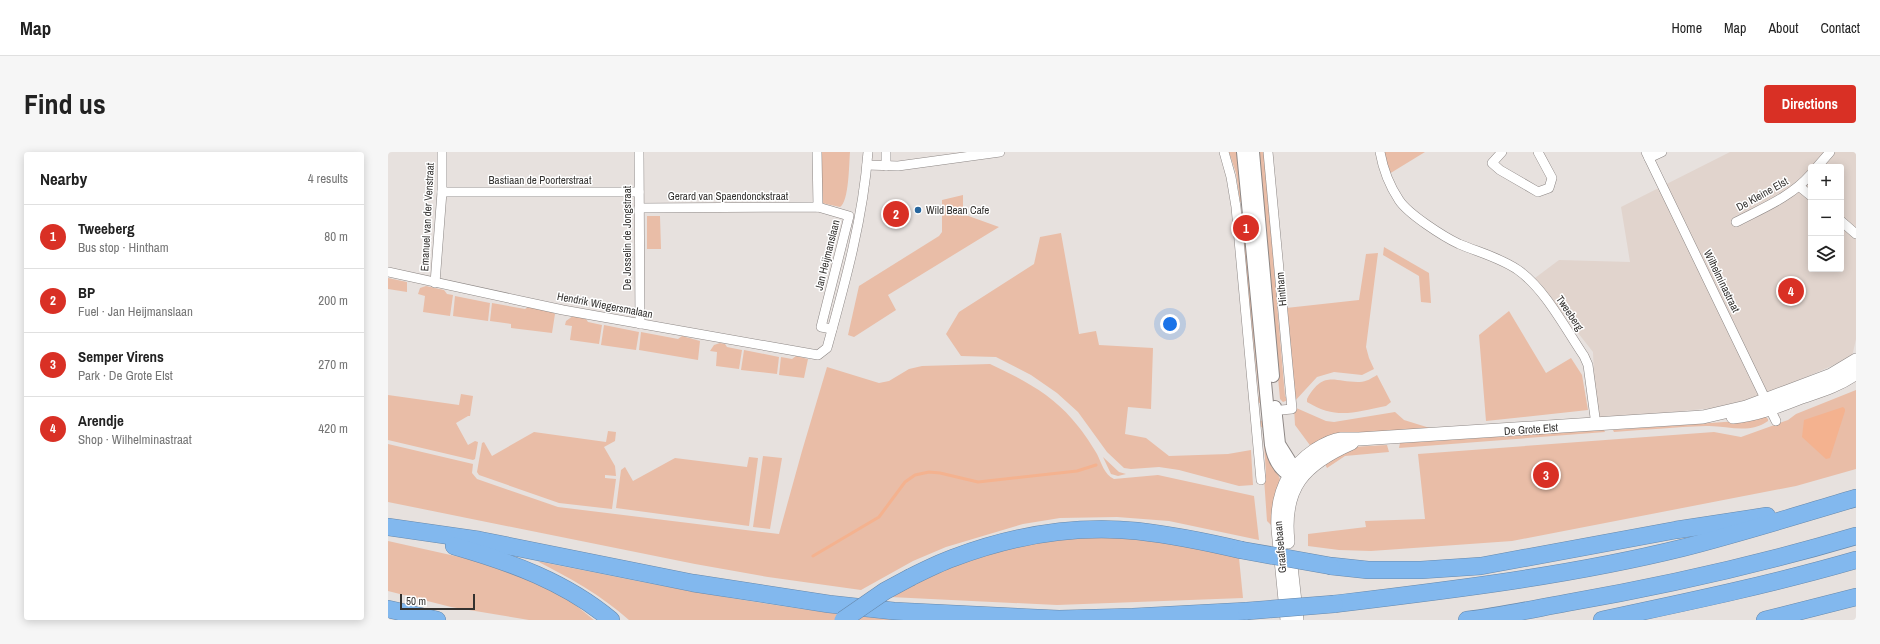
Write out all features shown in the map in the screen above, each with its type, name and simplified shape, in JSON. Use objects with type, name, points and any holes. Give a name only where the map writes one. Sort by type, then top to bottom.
[{"type":"highway","points":[[388,527],[479,540],[693,583],[829,604],[894,611],[1059,619],[1247,611],[1334,604],[1482,586],[1681,548],[1753,529],[1856,498]]},
{"type":"highway","points":[[843,620],[885,591],[952,558],[1025,537],[1080,530],[1136,531],[1186,538],[1241,550],[1331,566],[1383,570],[1421,570],[1482,566],[1676,530],[1815,510]]},
{"type":"highway","points":[[388,527],[477,552],[545,577],[572,592],[611,620]]},
{"type":"highway","points":[[1468,620],[1598,598],[1685,580],[1856,536]]},
{"type":"highway","points":[[1602,620],[1698,600],[1814,572],[1856,560]]},
{"type":"highway","points":[[1765,620],[1856,597]]},
{"type":"highway","points":[[388,609],[437,620]]},
{"type":"main road","name":"De Grote Elst","points":[[1771,410],[1856,360]]},
{"type":"main road","name":"De Grote Elst","points":[[1294,474],[1336,450],[1360,439],[1703,417],[1719,419],[1750,415],[1771,410],[1835,385],[1856,373]]},
{"type":"main road","name":"Graafsebaan","points":[[1287,620],[1277,514],[1279,498],[1294,474]]},
{"type":"main road","name":"Graafsebaan","points":[[1294,474],[1287,528],[1296,620]]},
{"type":"street","name":"Emanuel van der Venstraat","points":[[435,283],[442,192],[442,152]]},
{"type":"street","name":"De Josselin de Jongstraat","points":[[639,152],[640,324]]},
{"type":"street","name":"Jan Heijmanslaan","points":[[818,152],[818,207],[849,216],[822,327],[832,329]]},
{"type":"street","name":"Jan Heijmanslaan","points":[[818,355],[827,348],[861,215],[868,152]]},
{"type":"street","points":[[886,152],[886,166]]},
{"type":"street","points":[[867,165],[898,166],[1000,152]]},
{"type":"street","points":[[1224,152],[1231,177],[1236,207],[1261,480]]},
{"type":"street","name":"Hintham","points":[[1243,152],[1272,411]]},
{"type":"street","name":"Hintham","points":[[1253,152],[1272,411],[1272,454],[1279,466],[1294,474]]},
{"type":"street","name":"Hintham","points":[[1255,413],[1292,409],[1268,152]]},
{"type":"street","name":"Tweeberg","points":[[1380,152],[1384,171],[1400,201],[1423,222],[1458,244],[1517,269],[1536,285],[1584,356],[1588,365],[1596,425]]},
{"type":"street","points":[[1502,152],[1492,163],[1500,170],[1538,192],[1549,188],[1552,178],[1538,152]]},
{"type":"street","points":[[1648,155],[1662,152]]},
{"type":"street","points":[[1820,164],[1830,152]]},
{"type":"street","name":"Wilhelminastraat","points":[[1648,155],[1771,410]]},
{"type":"street","name":"De Kleine Elst","points":[[1736,222],[1789,195],[1800,187],[1808,178]]},
{"type":"street","name":"De Kleine Elst","points":[[1800,187],[1808,194]]},
{"type":"street","name":"Bastiaan de Poorterstraat","points":[[442,192],[639,192]]},
{"type":"street","name":"Gerard van Spaendonckstraat","points":[[639,208],[818,207]]},
{"type":"street","points":[[1844,224],[1856,234]]},
{"type":"street","name":"Hendrik Wiegersmalaan","points":[[388,272],[435,283],[640,324],[818,355]]},
{"type":"shaded area","points":[[820,152],[850,152],[847,191],[843,204],[840,207],[822,203]]},
{"type":"shaded area","points":[[1229,152],[1240,152],[1244,201],[1240,202],[1236,173]]},
{"type":"shaded area","points":[[1257,152],[1264,152],[1285,396],[1288,400],[1283,402],[1280,399]]},
{"type":"shaded area","points":[[1383,152],[1425,152],[1389,174]]},
{"type":"shaded area","points":[[1730,152],[1856,152],[1856,339],[1852,357],[1742,405],[1596,420],[1593,352],[1535,278],[1559,260],[1630,262],[1621,207]]},
{"type":"shaded area","points":[[963,195],[963,214],[999,227],[888,295],[896,310],[854,337],[848,335],[859,286],[939,236],[942,232],[942,200]]},
{"type":"shaded area","points":[[647,216],[660,216],[661,249],[647,249]]},
{"type":"shaded area","points":[[1061,233],[1079,334],[1096,331],[1099,345],[1153,348],[1151,409],[1128,407],[1125,434],[1146,438],[1169,456],[1228,454],[1251,450],[1253,485],[1239,486],[1179,470],[1159,467],[1124,468],[1107,452],[1078,412],[1057,393],[1031,375],[996,357],[961,356],[946,334],[959,312],[1034,264],[1040,237]]},
{"type":"shaded area","points":[[1243,240],[1245,240],[1262,404],[1258,402],[1259,395]]},
{"type":"shaded area","points":[[1384,247],[1429,273],[1431,303],[1421,302],[1419,276],[1383,255]]},
{"type":"shaded area","points":[[1378,253],[1366,347],[1374,369],[1362,375],[1334,372],[1317,377],[1294,402],[1286,308],[1359,300],[1366,254]]},
{"type":"shaded area","points":[[388,278],[407,282],[407,292],[388,289]]},
{"type":"shaded area","points":[[426,286],[444,290],[447,294],[453,295],[450,316],[423,312],[425,296],[418,294],[420,288]]},
{"type":"shaded area","points":[[455,296],[490,303],[488,321],[453,316]]},
{"type":"shaded area","points":[[492,303],[525,309],[528,307],[552,312],[555,314],[552,333],[511,328],[511,324],[490,321]]},
{"type":"shaded area","points":[[1509,311],[1546,373],[1571,358],[1582,375],[1588,410],[1486,421],[1479,335]]},
{"type":"shaded area","points":[[573,316],[586,319],[588,322],[602,325],[599,344],[570,340],[572,326],[565,325],[566,321]]},
{"type":"shaded area","points":[[604,325],[639,332],[636,350],[601,345]]},
{"type":"shaded area","points":[[641,332],[678,339],[682,336],[700,341],[698,360],[639,350]]},
{"type":"shaded area","points":[[720,343],[725,344],[727,347],[742,350],[739,369],[716,366],[717,352],[710,351],[714,345]]},
{"type":"shaded area","points":[[744,350],[779,357],[777,374],[741,370]]},
{"type":"shaded area","points":[[796,356],[808,359],[804,378],[779,375],[781,357],[792,359]]},
{"type":"shaded area","points":[[990,364],[1034,387],[1054,401],[1075,423],[1097,454],[1106,472],[1114,479],[1158,475],[1254,496],[1259,540],[1169,521],[1117,517],[1060,518],[1023,524],[946,547],[913,561],[861,590],[768,577],[695,564],[388,502],[388,444],[473,464],[472,473],[477,479],[558,507],[779,534],[827,367],[879,383],[889,381],[909,369],[922,366]]},
{"type":"shaded area","points":[[1377,375],[1391,402],[1386,406],[1355,412],[1337,413],[1318,408],[1307,402],[1307,399],[1313,390],[1325,381],[1337,380],[1362,382]]},
{"type":"shaded area","points":[[1856,390],[1856,469],[1796,486],[1512,541],[1371,551],[1339,550],[1308,546],[1308,534],[1366,527],[1365,521],[1425,519],[1418,454],[1714,432],[1741,437],[1788,420],[1796,414]]},
{"type":"shaded area","points":[[461,394],[473,396],[470,416],[456,423],[468,445],[475,441],[478,442],[475,459],[473,460],[388,440],[388,395],[459,405]]},
{"type":"shaded area","points":[[1294,407],[1326,421],[1334,422],[1395,412],[1404,420],[1433,429],[1312,448],[1295,425]]},
{"type":"shaded area","points":[[1843,407],[1845,411],[1830,458],[1826,459],[1802,437],[1804,420]]},
{"type":"shaded area","points":[[1763,415],[1768,419],[1768,421],[1753,428],[1706,426],[1614,432],[1613,430],[1738,421]]},
{"type":"shaded area","points":[[1263,420],[1276,470],[1280,479],[1275,525],[1271,525],[1267,521],[1263,428],[1260,426],[1259,422]]},
{"type":"shaded area","points":[[1604,430],[1605,432],[1399,448],[1400,443]]},
{"type":"shaded area","points":[[608,431],[616,432],[615,441],[604,447],[615,466],[616,476],[605,475],[605,478],[616,479],[612,509],[559,503],[479,475],[477,472],[482,443],[484,442],[492,456],[534,432],[606,442]]},
{"type":"shaded area","points":[[1387,445],[1389,452],[1345,456],[1327,468],[1324,462],[1352,447]]},
{"type":"shaded area","points":[[763,456],[782,458],[770,529],[753,527]]},
{"type":"shaded area","points":[[749,457],[758,458],[749,526],[616,508],[621,470],[625,467],[633,481],[675,458],[747,467]]},
{"type":"shaded area","points":[[1103,457],[1119,472],[1126,474],[1118,476],[1111,474]]},
{"type":"shaded area","points":[[1136,537],[1189,546],[1239,558],[1243,598],[1057,605],[890,597],[923,578],[957,565],[1026,543],[1059,538]]},
{"type":"shaded area","points":[[388,541],[473,560],[537,583],[568,599],[594,620],[529,620],[451,607],[388,591]]},
{"type":"shaded area","points":[[537,561],[761,603],[806,610],[896,620],[629,620],[585,588]]},
{"type":"waterway","points":[[813,556],[879,517],[905,482],[915,475],[929,472],[940,473],[978,482],[1077,471],[1096,465]]},
{"type":"place","name":"Wild Bean Cafe","points":[[918,210]]},
{"type":"place","name":"BP","points":[[896,214]]},
{"type":"place","name":"Tweeberg","points":[[1246,228]]},
{"type":"place","name":"Arendje","points":[[1791,291]]},
{"type":"place","name":"Semper Virens","points":[[1546,475]]}]
